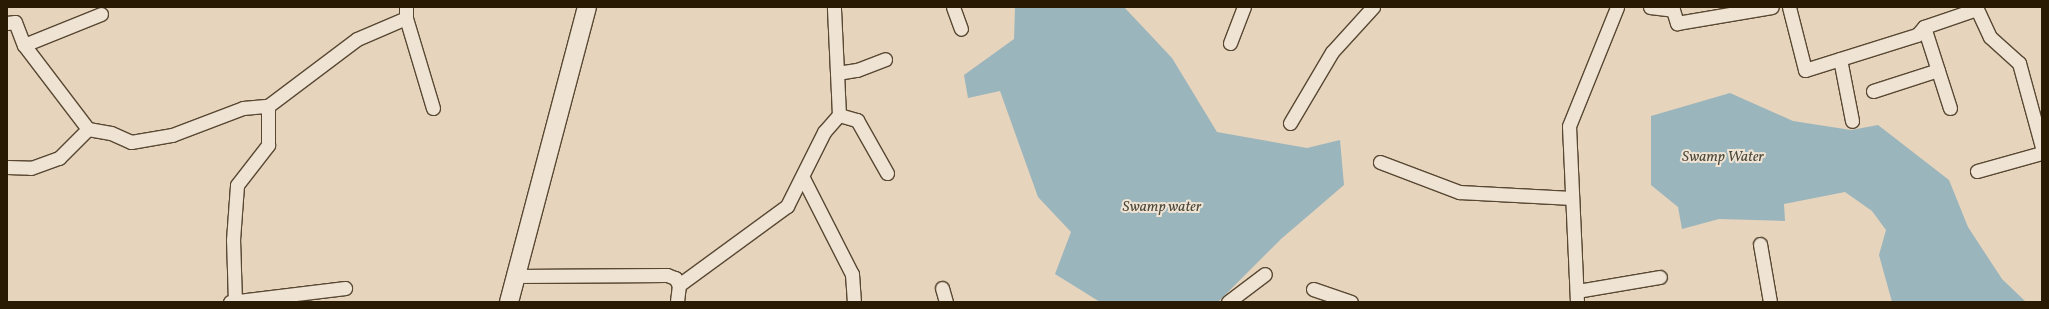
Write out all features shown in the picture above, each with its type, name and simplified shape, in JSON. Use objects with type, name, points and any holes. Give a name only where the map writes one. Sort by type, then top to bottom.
[{"type":"main road","points":[[509,302],[587,7]]},
{"type":"street","points":[[679,285],[787,206],[803,178],[824,132],[839,115],[834,7]]},
{"type":"street","points":[[953,7],[961,29]]},
{"type":"street","points":[[1230,44],[1244,7]]},
{"type":"street","points":[[1290,123],[1332,52],[1373,7]]},
{"type":"street","points":[[1617,7],[1569,126],[1577,296],[1660,277]]},
{"type":"street","points":[[1650,7],[1673,10],[1677,23],[1772,7]]},
{"type":"street","points":[[1789,7],[1805,70],[1917,35],[1924,27],[1976,8],[1990,36],[2019,63],[2042,147]]},
{"type":"street","points":[[7,23],[15,22],[24,45],[88,129],[112,133],[131,142],[172,135],[243,108],[268,106],[357,39],[406,13],[433,108]]},
{"type":"street","points":[[24,45],[101,14]]},
{"type":"street","points":[[1924,27],[1950,108]]},
{"type":"street","points":[[837,73],[857,70],[885,59]]},
{"type":"street","points":[[1840,59],[1852,121]]},
{"type":"street","points":[[1873,91],[1938,70]]},
{"type":"street","points":[[268,106],[268,145],[237,185],[233,240],[234,301],[345,288]]},
{"type":"street","points":[[839,115],[857,120],[887,173]]},
{"type":"street","points":[[7,167],[31,168],[59,158],[88,129]]},
{"type":"street","points":[[1977,171],[2042,153]]},
{"type":"street","points":[[1380,162],[1459,192],[1572,198]]},
{"type":"street","points":[[803,178],[852,274],[854,302]]},
{"type":"street","points":[[1760,244],[1770,302]]},
{"type":"street","points":[[1228,302],[1265,274]]},
{"type":"street","points":[[516,276],[667,275],[675,278],[679,285],[677,302]]},
{"type":"street","points":[[942,288],[946,302]]},
{"type":"street","points":[[1314,289],[1351,302]]},
{"type":"water","name":"Swamp water","points":[[1015,7],[1124,7],[1172,58],[1217,132],[1307,148],[1340,140],[1344,185],[1281,239],[1218,302],[1100,302],[1055,274],[1071,232],[1038,197],[1000,91],[968,98],[964,75],[1014,39]]},
{"type":"water","name":"Swamp Water","points":[[1730,93],[1793,121],[1851,130],[1878,125],[1949,180],[1968,227],[2002,279],[2026,302],[1892,302],[1879,255],[1886,230],[1872,211],[1845,192],[1784,204],[1785,221],[1719,219],[1682,229],[1678,207],[1651,185],[1651,116]]}]
